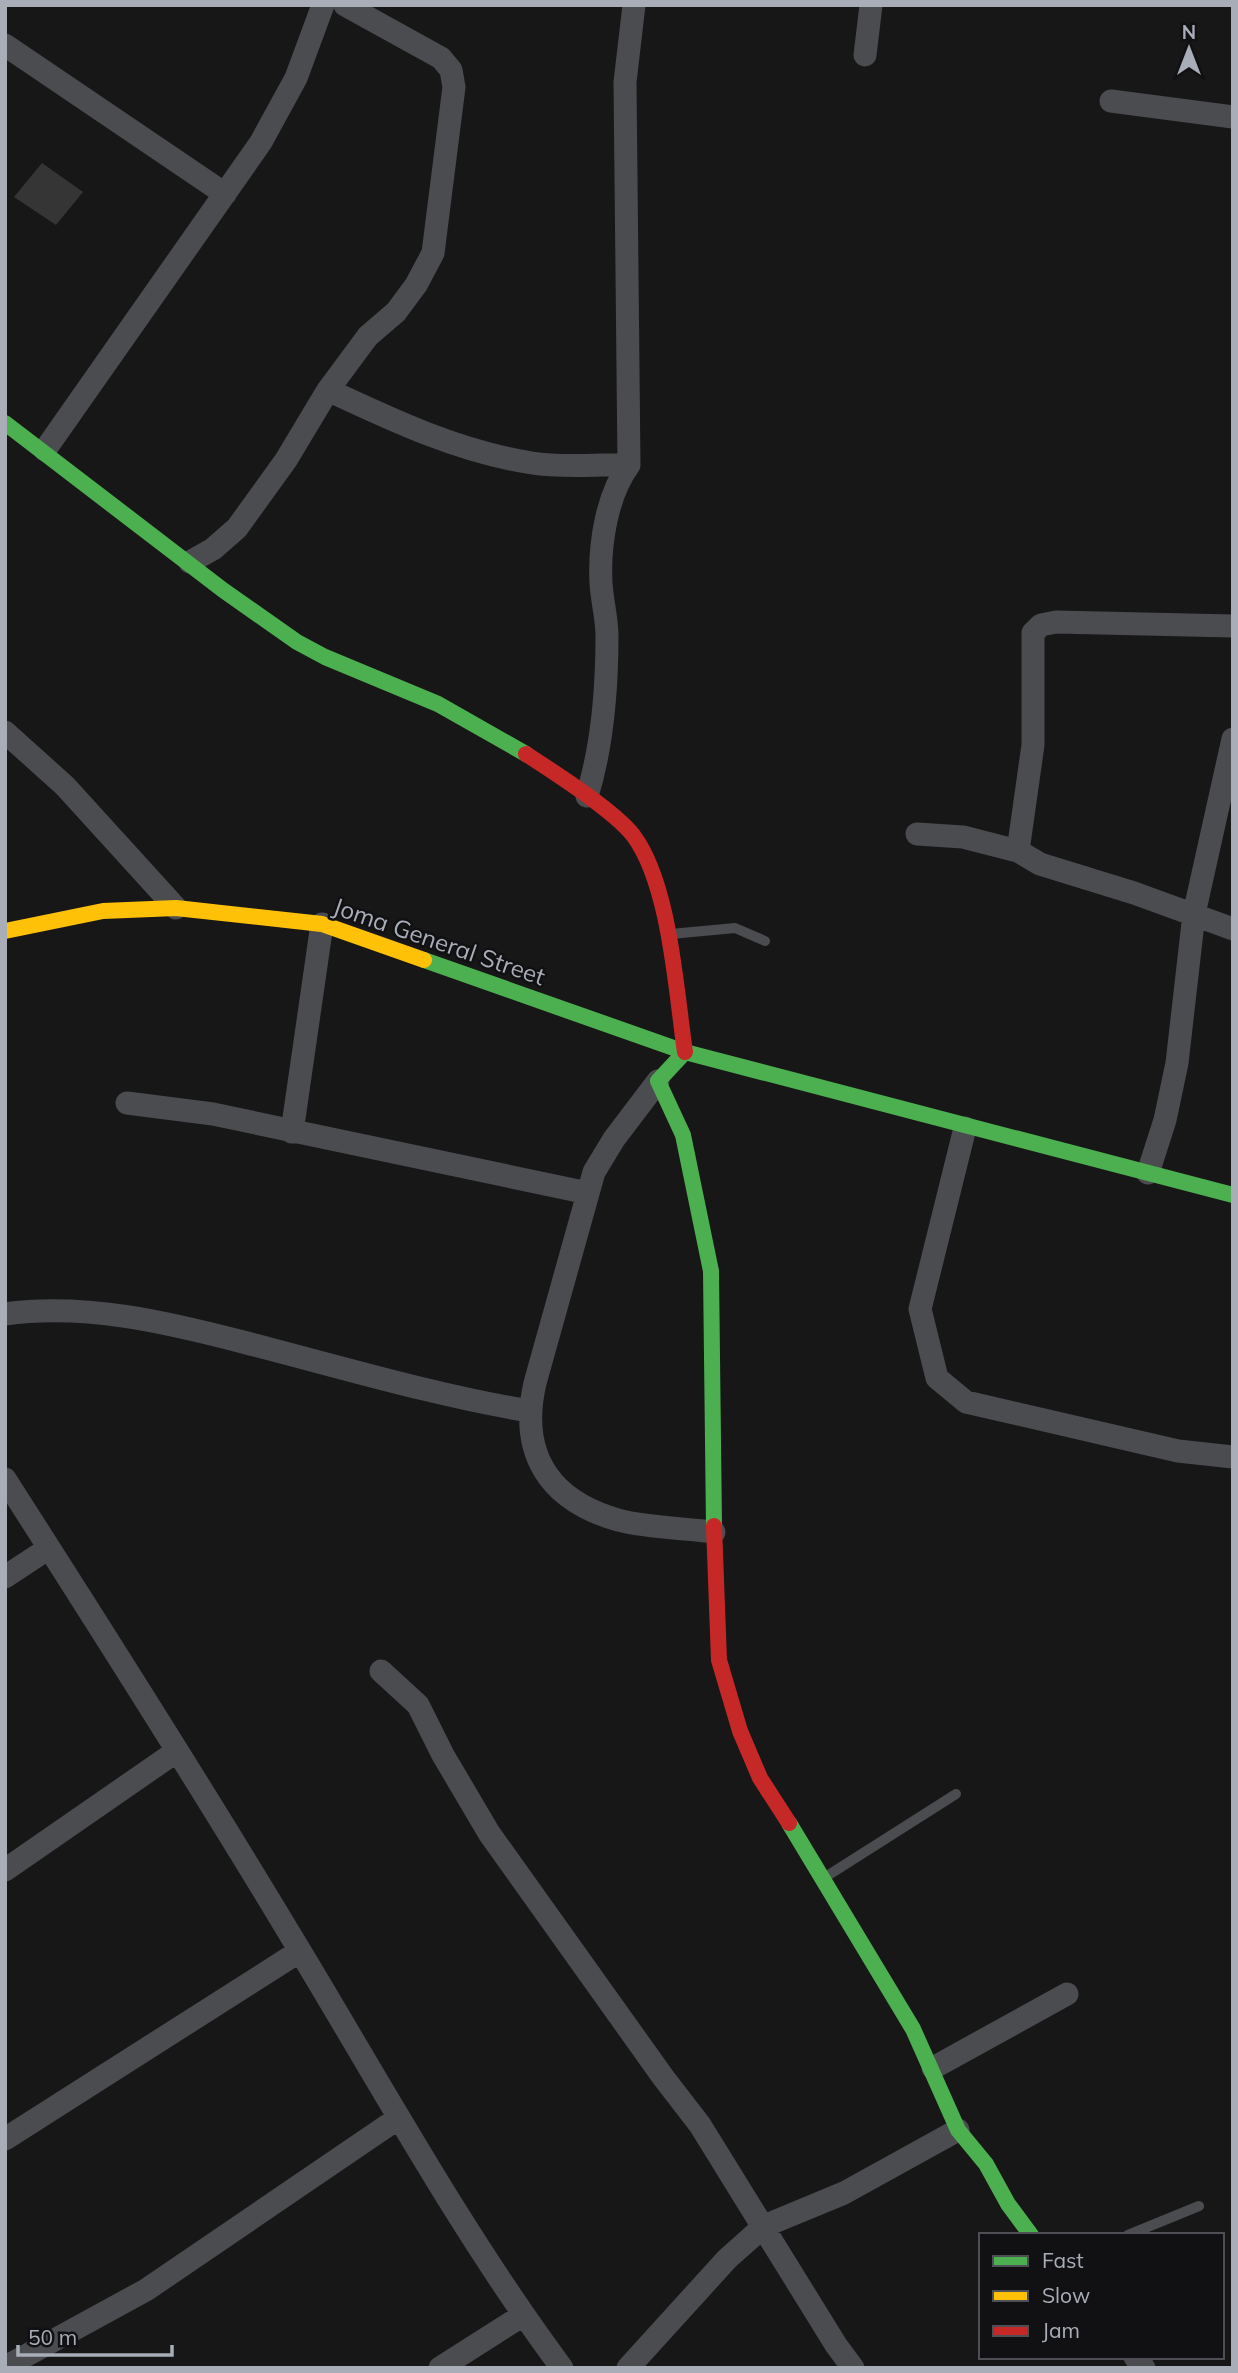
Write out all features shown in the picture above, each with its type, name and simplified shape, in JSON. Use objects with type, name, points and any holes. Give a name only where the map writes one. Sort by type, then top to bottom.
[{"type":"street","points":[[45,450],[261,142],[307,54],[323,5]]},
{"type":"street","points":[[190,562],[213,549],[237,528],[286,460],[328,390],[368,337],[396,312],[416,285],[433,253],[454,87],[451,70],[441,58],[345,5]]},
{"type":"street","points":[[587,796],[604,719],[608,633],[601,580],[605,535],[615,485],[629,465],[625,82],[634,5]]},
{"type":"street","points":[[865,55],[871,5]]},
{"type":"street","points":[[5,45],[225,194]]},
{"type":"street","points":[[1111,101],[1233,117]]},
{"type":"street","points":[[328,390],[413,430],[501,457],[534,464],[629,465]]},
{"type":"street","points":[[5,423],[45,450],[230,596],[317,654],[414,692],[477,725],[587,796],[633,836],[650,871],[665,934],[685,1052],[658,1081],[601,1159],[588,1193],[529,1411],[530,1436],[538,1460],[554,1483],[579,1505],[619,1520],[713,1532]]},
{"type":"street","points":[[1018,851],[1033,745],[1033,633],[1041,625],[1233,626]]},
{"type":"street","points":[[5,732],[65,786],[176,908]]},
{"type":"street","points":[[1148,1173],[1165,1120],[1177,1063],[1194,914],[1232,741]]},
{"type":"street","points":[[917,834],[963,837],[1018,851],[1040,864],[1233,929]]},
{"type":"street","name":"Joma General Street","points":[[5,931],[28,924],[103,911],[176,908],[322,924],[685,1052],[965,1128],[1233,1195]]},
{"type":"street","points":[[292,1132],[322,924]]},
{"type":"street","points":[[658,1081],[683,1135],[711,1271],[713,1532],[718,1583],[719,1660],[740,1731],[760,1778],[824,1877],[913,2029],[933,2068],[958,2130],[986,2164],[1008,2204],[1030,2233]]},
{"type":"street","points":[[127,1103],[213,1114],[588,1193]]},
{"type":"street","points":[[965,1128],[920,1308],[937,1378],[967,1402],[1178,1451],[1233,1457]]},
{"type":"street","points":[[5,1314],[31,1311],[94,1313],[162,1322],[529,1411]]},
{"type":"street","points":[[5,1479],[300,1951],[397,2119],[523,2315],[562,2368]]},
{"type":"street","points":[[5,1577],[49,1548]]},
{"type":"street","points":[[381,1671],[418,1705],[443,1755],[489,1833],[700,2125],[836,2346],[853,2368]]},
{"type":"street","points":[[5,1870],[177,1751]]},
{"type":"street","points":[[5,2139],[300,1951]]},
{"type":"street","points":[[933,2068],[1067,1994]]},
{"type":"street","points":[[5,2367],[146,2290],[397,2119]]},
{"type":"street","points":[[628,2368],[727,2259],[764,2226],[844,2193],[958,2130]]},
{"type":"street","points":[[440,2368],[523,2315]]},
{"type":"lane","points":[[665,934],[735,929],[765,941]]},
{"type":"lane","points":[[824,1877],[956,1794]]},
{"type":"lane","points":[[1133,2233],[1199,2206]]},
{"type":"building","points":[[42,163],[83,192],[56,225],[14,197]]},
{"type":"traffic: fast","points":[[5,423],[223,590],[297,642],[325,657],[438,704],[526,754]]},
{"type":"traffic: fast","points":[[424,960],[685,1052],[1233,1195]]},
{"type":"traffic: fast","points":[[685,1052],[658,1081],[683,1135],[711,1271],[714,1526]]},
{"type":"traffic: fast","points":[[789,1823],[913,2029],[958,2130],[986,2164],[1008,2204],[1030,2233]]},
{"type":"traffic: slow","points":[[5,931],[103,911],[176,908],[322,924],[424,960]]},
{"type":"traffic: jam","points":[[526,754],[612,814],[633,835],[645,856],[655,881],[670,939],[685,1052]]},
{"type":"traffic: jam","points":[[714,1526],[719,1660],[740,1731],[760,1778],[789,1823]]}]
